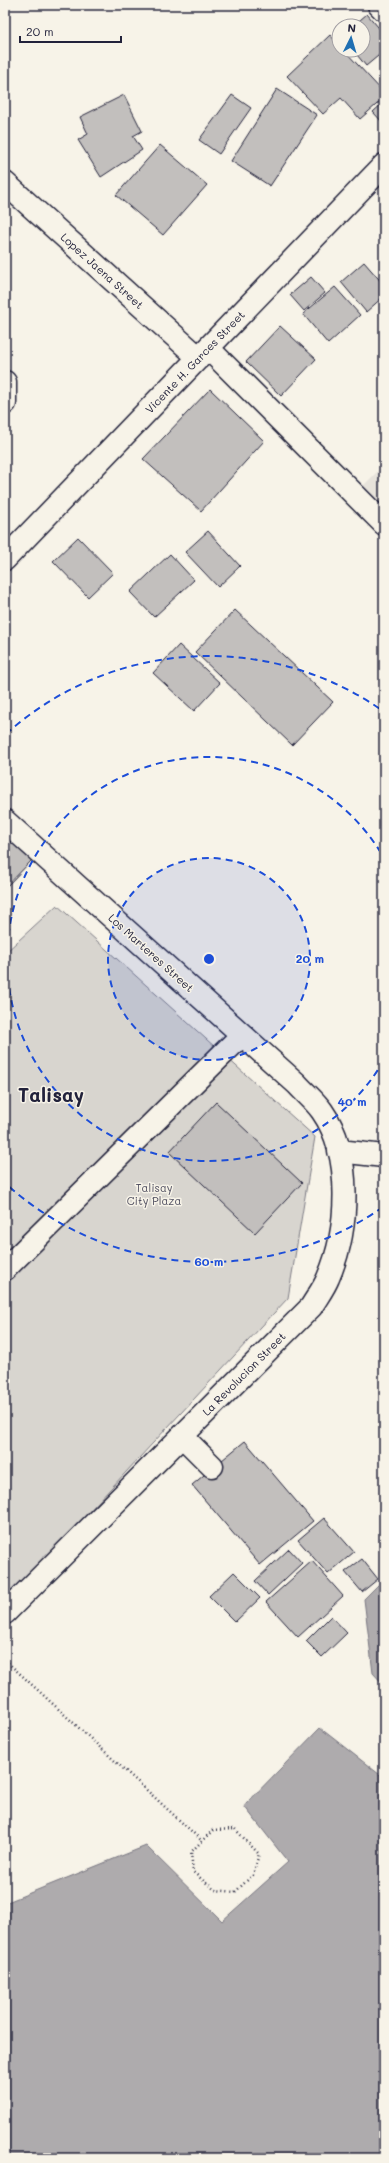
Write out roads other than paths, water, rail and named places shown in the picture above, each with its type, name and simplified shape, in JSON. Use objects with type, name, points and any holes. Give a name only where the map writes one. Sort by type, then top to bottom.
[{"type":"street","points":[[379,5],[384,10]]},
{"type":"street","name":"Vicente H. Garces Street","points":[[5,559],[384,165]]},
{"type":"street","name":"Lopez Jaena Street","points":[[5,183],[203,353],[384,524]]},
{"type":"street","points":[[5,382],[5,403]]},
{"type":"street","name":"Los Marteres Street","points":[[5,821],[297,1084]]},
{"type":"street","points":[[5,1269],[242,1036]]},
{"type":"street","name":"La Revolucion Street","points":[[5,1613],[311,1307],[328,1278],[342,1234],[345,1192],[338,1144],[322,1111],[297,1084]]},
{"type":"street","points":[[339,1151],[384,1156]]},
{"type":"street","points":[[182,1436],[212,1466]]},
{"type":"district","name":"Talisay","points":[[51,1095]]},
{"type":"park label","name":"Talisay City Plaza","points":[[154,1194]]}]
